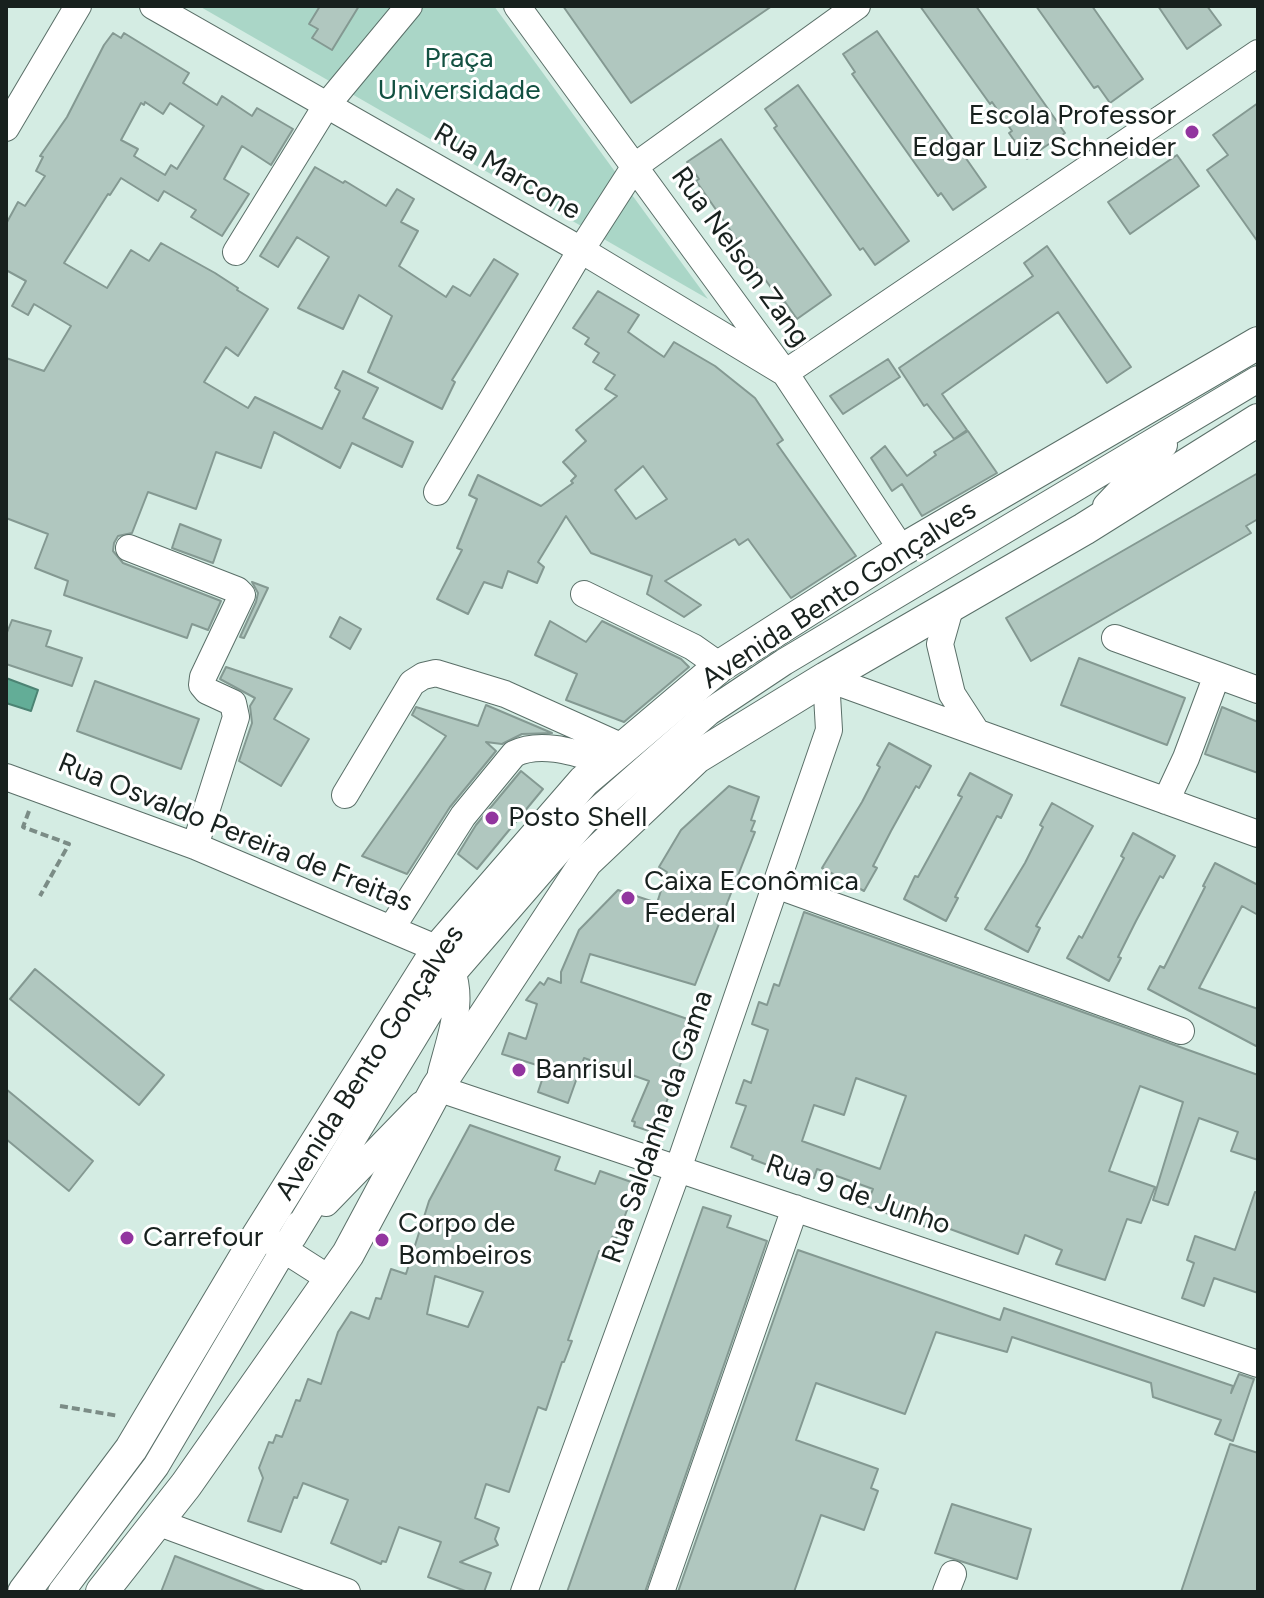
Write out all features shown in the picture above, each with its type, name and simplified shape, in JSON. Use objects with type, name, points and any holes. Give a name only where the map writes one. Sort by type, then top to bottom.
[{"type":"main road","name":"Avenida Bento Gonçalves","points":[[24,1592],[131,1449],[279,1240],[446,960],[584,781],[720,666],[902,550],[1258,343]]},
{"type":"main road","points":[[102,1592],[157,1522],[348,1254],[437,1088],[586,862],[697,757],[826,678],[1084,529],[1258,420]]},
{"type":"street","points":[[6,128],[78,6]]},
{"type":"street","name":"Rua Marcone","points":[[153,6],[581,250],[785,373]]},
{"type":"street","points":[[236,252],[326,106],[409,6]]},
{"type":"street","name":"Rua Nelson Zang","points":[[517,6],[785,373],[902,550]]},
{"type":"street","points":[[437,492],[581,250],[635,166],[857,6]]},
{"type":"street","points":[[785,373],[1258,53]]},
{"type":"street","points":[[61,1592],[156,1466],[279,1240],[437,1088],[451,1037],[457,997],[446,960],[585,821],[709,712],[784,662],[1258,379]]},
{"type":"street","points":[[1045,467],[1187,420]]},
{"type":"street","points":[[1084,529],[1187,420]]},
{"type":"street","points":[[129,548],[237,590],[242,595],[203,677],[202,685],[207,691],[233,703],[236,717],[195,846]]},
{"type":"street","points":[[584,594],[693,647],[720,666]]},
{"type":"street","points":[[951,605],[940,644],[952,694],[976,731]]},
{"type":"street","points":[[1115,638],[1258,690]]},
{"type":"street","points":[[345,795],[412,683],[436,673],[505,694],[616,755]]},
{"type":"street","points":[[1166,801],[1186,758],[1217,675]]},
{"type":"street","points":[[826,678],[1258,834]]},
{"type":"street","name":"Rua Saldanha da Gama","points":[[524,1592],[678,1169],[829,730],[826,678]]},
{"type":"street","points":[[391,929],[463,816],[514,754],[523,750],[616,755]]},
{"type":"street","name":"Rua Osvaldo Pereira de Freitas","points":[[6,777],[195,846],[391,929],[446,960]]},
{"type":"street","points":[[776,885],[1181,1031]]},
{"type":"street","name":"Rua 9 de Junho","points":[[437,1088],[1258,1364]]},
{"type":"street","points":[[661,1592],[795,1208]]},
{"type":"street","points":[[279,1240],[330,1279]]},
{"type":"street","points":[[157,1522],[347,1592]]},
{"type":"path","points":[[37,788],[23,827],[69,844],[40,896]]},
{"type":"path","points":[[60,1406],[121,1417],[115,1427]]},
{"type":"green space","name":"Praça Universidade","points":[[199,6],[494,6],[708,299]]},
{"type":"shaded area","points":[[6,678],[38,690],[31,711],[6,703]]},
{"type":"building","points":[[320,6],[359,6],[332,50],[312,38],[318,29],[309,24]]},
{"type":"building","points":[[563,6],[772,6],[631,103]]},
{"type":"building","points":[[920,6],[976,6],[1065,133],[1027,159],[992,102],[990,104]]},
{"type":"building","points":[[1036,6],[1092,6],[1143,79],[1110,103],[1098,86],[1094,88]]},
{"type":"building","points":[[1158,6],[1207,6],[1221,25],[1187,49]]},
{"type":"building","points":[[877,31],[986,187],[953,210],[941,193],[938,196],[885,121],[852,74],[855,72],[843,54]]},
{"type":"building","points":[[113,33],[121,38],[124,33],[189,73],[183,83],[217,105],[222,96],[252,116],[257,108],[293,129],[271,165],[242,146],[224,179],[249,194],[222,236],[191,217],[196,210],[164,191],[158,201],[121,178],[64,263],[107,288],[131,250],[149,261],[161,243],[215,273],[268,309],[238,356],[226,347],[204,382],[248,408],[255,397],[322,429],[340,391],[335,388],[343,371],[378,388],[363,418],[413,442],[402,467],[352,443],[340,468],[274,432],[261,468],[216,452],[196,509],[148,492],[132,533],[118,536],[113,551],[123,563],[221,601],[208,630],[192,624],[187,638],[64,595],[68,581],[35,568],[48,534],[6,518],[6,358],[44,371],[71,326],[34,304],[28,315],[12,306],[26,281],[6,270],[6,224],[18,202],[25,206],[45,176],[36,171],[43,157],[40,156],[67,117]],"holes":[[[145,102],[163,114],[170,103],[204,126],[177,169],[171,165],[165,175],[134,156],[138,149],[121,140],[141,103],[144,105]]]},
{"type":"building","points":[[798,85],[909,241],[875,265],[863,248],[860,250],[774,128],[777,126],[765,109]]},
{"type":"building","points":[[1258,103],[1258,242],[1207,170],[1228,155],[1213,135]]},
{"type":"building","points":[[721,139],[831,295],[797,319],[749,257],[696,181],[699,179],[687,162]]},
{"type":"building","points":[[1177,155],[1199,186],[1130,234],[1108,202]]},
{"type":"building","points":[[315,167],[386,206],[397,189],[414,199],[401,222],[418,231],[399,266],[446,297],[453,286],[470,296],[494,259],[518,274],[452,380],[455,382],[442,409],[368,372],[392,316],[359,295],[343,329],[298,308],[329,257],[297,237],[278,267],[260,256]]},
{"type":"building","points":[[1047,246],[1131,367],[1107,383],[1058,312],[942,394],[967,430],[954,439],[927,404],[924,406],[899,368],[1033,276],[1024,263]]},
{"type":"building","points":[[598,291],[639,315],[628,332],[664,357],[674,342],[715,366],[755,398],[783,440],[777,444],[856,556],[791,598],[748,539],[739,545],[735,539],[665,581],[701,605],[684,617],[647,594],[652,576],[591,553],[566,516],[538,562],[544,567],[537,583],[508,571],[502,588],[484,582],[468,614],[437,599],[462,550],[457,548],[477,499],[469,495],[478,475],[541,506],[573,483],[571,481],[576,476],[563,462],[586,441],[576,430],[617,396],[605,389],[615,375],[593,362],[599,353],[585,344],[589,338],[573,328]],"holes":[[[643,466],[667,499],[636,519],[615,490]]]},
{"type":"building","points":[[888,359],[900,377],[843,414],[830,396]]},
{"type":"building","points":[[968,431],[997,473],[922,516],[902,484],[892,491],[871,458],[885,446],[907,476],[936,455],[934,452]]},
{"type":"building","points":[[1258,473],[1258,519],[1246,526],[1251,533],[1031,661],[1006,618]]},
{"type":"building","points":[[180,524],[221,540],[213,563],[172,548]]},
{"type":"building","points":[[252,582],[268,588],[244,638],[240,637],[258,593]]},
{"type":"building","points":[[340,617],[361,629],[350,649],[330,637]]},
{"type":"building","points":[[12,620],[51,631],[46,646],[82,658],[72,686],[6,664],[6,635]]},
{"type":"building","points":[[550,621],[586,642],[602,621],[681,659],[689,667],[624,722],[566,700],[577,674],[535,655]]},
{"type":"building","points":[[1079,658],[1185,698],[1167,745],[1061,705]]},
{"type":"building","points":[[226,667],[292,689],[274,719],[309,739],[281,786],[239,761],[252,723],[250,706],[255,698],[220,679]]},
{"type":"building","points":[[95,681],[199,719],[181,769],[77,731]]},
{"type":"building","points":[[486,705],[552,733],[522,734],[502,744],[486,742],[496,751],[450,807],[407,874],[362,856],[446,736],[412,715],[416,707],[478,726]]},
{"type":"building","points":[[1222,707],[1258,722],[1258,773],[1205,754]]},
{"type":"building","points":[[889,743],[931,766],[891,831],[873,866],[877,868],[864,891],[822,868],[862,802]]},
{"type":"building","points":[[521,771],[543,789],[477,869],[458,854],[476,825]]},
{"type":"building","points":[[970,773],[1012,795],[1001,818],[997,816],[946,921],[904,899],[962,797],[958,795]]},
{"type":"building","points":[[729,786],[759,797],[751,820],[755,821],[751,831],[755,832],[695,985],[590,954],[581,982],[696,1022],[655,1133],[634,1126],[635,1122],[632,1121],[649,1081],[584,1058],[568,1103],[538,1092],[546,1068],[502,1054],[509,1033],[526,1039],[537,1004],[526,1000],[540,982],[544,985],[548,978],[561,983],[561,972],[579,930],[618,890],[657,903],[667,872],[659,867],[681,830]]},
{"type":"building","points":[[1052,803],[1093,826],[1036,926],[1040,928],[1028,952],[985,929],[1025,863]]},
{"type":"building","points":[[1133,833],[1175,856],[1163,878],[1160,876],[1136,921],[1109,981],[1067,958],[1079,936],[1082,938],[1124,858],[1121,856]]},
{"type":"building","points":[[1215,863],[1258,885],[1258,915],[1242,906],[1199,988],[1258,1009],[1258,1047],[1148,989],[1160,966],[1164,968]]},
{"type":"building","points":[[804,912],[1258,1075],[1258,1160],[1231,1151],[1238,1132],[1199,1118],[1168,1205],[1153,1200],[1183,1102],[1140,1086],[1109,1171],[1155,1187],[1141,1223],[1127,1219],[1105,1280],[1056,1264],[1062,1250],[1025,1235],[1018,1254],[931,1222],[929,1228],[866,1206],[873,1189],[817,1169],[814,1178],[792,1169],[791,1174],[731,1147],[746,1106],[736,1103],[744,1080],[751,1083],[768,1030],[752,1024],[759,1002],[767,1005],[774,984],[779,986]],"holes":[[[856,1078],[906,1096],[880,1169],[802,1141],[814,1105],[844,1115]]]},
{"type":"building","points":[[35,969],[164,1075],[139,1105],[10,999]]},
{"type":"building","points":[[6,1089],[93,1161],[69,1191],[6,1139]]},
{"type":"building","points":[[470,1125],[560,1157],[555,1170],[595,1184],[600,1171],[637,1184],[616,1239],[612,1237],[607,1254],[599,1251],[568,1340],[572,1341],[546,1410],[538,1407],[509,1492],[486,1484],[475,1518],[499,1528],[495,1539],[498,1545],[460,1562],[491,1573],[484,1592],[468,1592],[428,1577],[441,1542],[399,1527],[386,1562],[382,1561],[381,1564],[331,1543],[348,1500],[303,1483],[297,1498],[294,1497],[281,1532],[248,1521],[263,1478],[259,1468],[269,1442],[273,1443],[276,1435],[282,1437],[308,1379],[321,1384],[338,1332],[351,1312],[369,1319],[376,1298],[381,1299],[391,1269],[406,1274],[429,1201]],"holes":[[[435,1276],[483,1292],[468,1327],[427,1314]]]},
{"type":"building","points":[[1255,1192],[1258,1193],[1258,1293],[1214,1278],[1204,1306],[1182,1298],[1194,1263],[1187,1260],[1195,1236],[1235,1250]]},
{"type":"building","points":[[703,1207],[731,1216],[727,1227],[767,1241],[645,1592],[567,1592]]},
{"type":"building","points":[[798,1250],[1000,1320],[1004,1308],[1233,1386],[1231,1393],[1239,1374],[1254,1379],[1233,1441],[1215,1434],[1221,1420],[1153,1397],[1151,1383],[1012,1337],[1007,1352],[936,1332],[905,1414],[816,1383],[796,1440],[878,1469],[871,1488],[878,1491],[864,1530],[821,1515],[794,1592],[678,1592]]},
{"type":"building","points":[[1230,1444],[1258,1453],[1258,1592],[1181,1592]]},
{"type":"building","points":[[952,1504],[1031,1529],[1017,1579],[935,1553]]},
{"type":"building","points":[[175,1556],[265,1591],[265,1592],[161,1592]]},
{"type":"place","name":"Escola Professor Edgar Luiz Schneider","points":[[1192,132]]},
{"type":"place","name":"Posto Shell","points":[[492,818]]},
{"type":"place","name":"Caixa Econômica Federal","points":[[628,898]]},
{"type":"place","name":"Banrisul","points":[[519,1070]]},
{"type":"place","name":"Carrefour","points":[[127,1238]]},
{"type":"place","name":"Corpo de Bombeiros","points":[[382,1240]]}]
